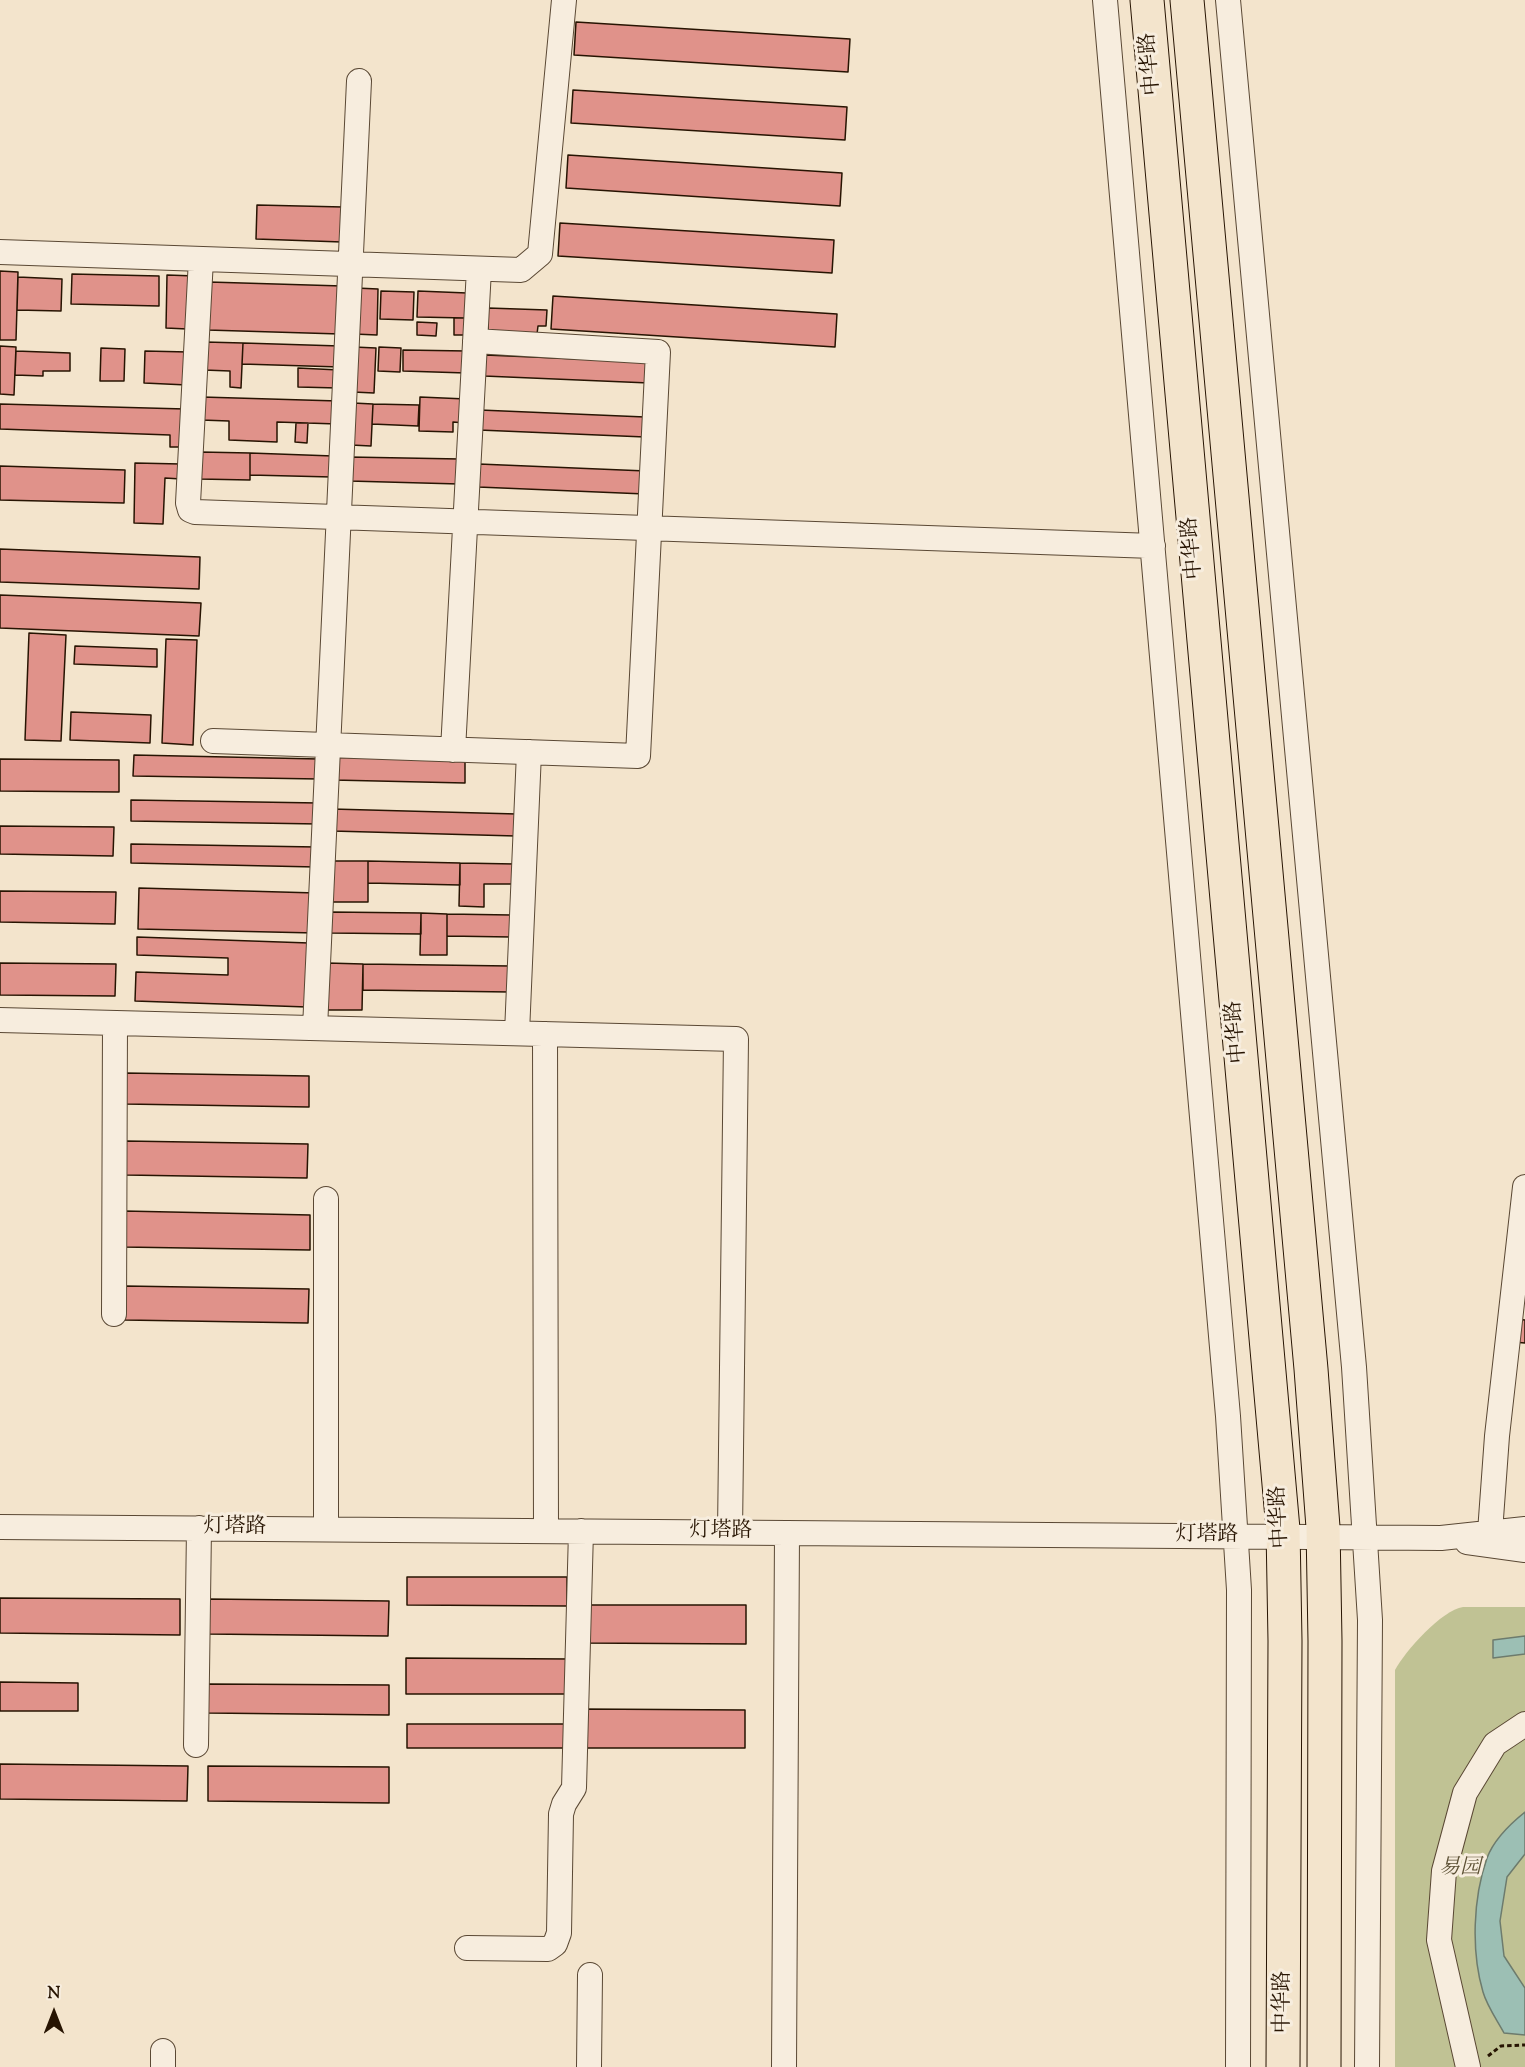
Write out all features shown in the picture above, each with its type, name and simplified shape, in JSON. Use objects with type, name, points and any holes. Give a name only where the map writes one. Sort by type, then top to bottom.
[{"type":"highway","name":"中华路","points":[[1147,0],[1282,1536],[1285,1641],[1283,2067]]},
{"type":"highway","name":"中华路","points":[[1187,0],[1311,1369],[1323,1537],[1325,1641],[1324,2067]]},
{"type":"street","points":[[0,252],[521,270],[540,254],[564,0]]},
{"type":"street","points":[[1105,0],[1154,546],[1236,1536],[1239,1590],[1238,2067]]},
{"type":"street","points":[[1228,0],[1354,1367],[1370,1620],[1367,2067]]},
{"type":"street","points":[[315,1028],[359,81]]},
{"type":"street","points":[[201,259],[188,503],[190,510],[1154,546]]},
{"type":"street","points":[[453,750],[479,269]]},
{"type":"street","points":[[213,741],[638,756],[658,352],[475,341]]},
{"type":"street","points":[[517,1033],[529,752]]},
{"type":"street","points":[[0,1020],[736,1039],[730,1532]]},
{"type":"street","points":[[114,1314],[115,1023]]},
{"type":"street","points":[[545,1034],[546,1531]]},
{"type":"street","points":[[1490,1532],[1515,1362],[1525,1187]]},
{"type":"street","points":[[326,1199],[326,1529]]},
{"type":"street","name":"灯塔路","points":[[0,1527],[1442,1538],[1525,1550]]},
{"type":"street","points":[[196,1745],[199,1528]]},
{"type":"street","name":"灯塔路","points":[[1442,1538],[1525,1529]]},
{"type":"street","points":[[466,1948],[548,1949],[555,1944],[559,1933],[561,1814],[574,1788],[581,1531]]},
{"type":"street","points":[[784,2067],[788,1533]]},
{"type":"street","points":[[1476,2063],[1439,1940],[1444,1871],[1465,1793],[1495,1744],[1525,1724]]},
{"type":"street","points":[[589,2067],[590,1974]]},
{"type":"path","points":[[1476,2063],[1501,2046],[1525,2045]]},
{"type":"green space","name":"易园","points":[[1463,1607],[1525,1607],[1525,2067],[1395,2067],[1395,1670],[1425,1632],[1445,1615]]},
{"type":"water","points":[[1525,1636],[1525,1654],[1493,1658],[1493,1640]]},
{"type":"water","points":[[1525,1812],[1525,1854],[1507,1877],[1500,1921],[1504,1956],[1525,1988],[1525,2035],[1504,2033],[1487,2002],[1479,1976],[1475,1925],[1482,1874],[1490,1851],[1503,1832]]},
{"type":"building","points":[[576,22],[850,39],[848,72],[574,55]]},
{"type":"building","points":[[573,90],[847,107],[845,140],[571,123]]},
{"type":"building","points":[[568,155],[842,173],[840,206],[566,188]]},
{"type":"building","points":[[257,205],[343,207],[342,242],[256,239]]},
{"type":"building","points":[[560,223],[834,240],[832,273],[558,256]]},
{"type":"building","points":[[0,271],[18,272],[16,340],[0,340]]},
{"type":"building","points":[[72,274],[159,276],[159,306],[71,304]]},
{"type":"building","points":[[167,275],[195,276],[187,329],[166,328]]},
{"type":"building","points":[[18,277],[62,279],[61,311],[17,310]]},
{"type":"building","points":[[209,282],[342,286],[340,334],[207,330]]},
{"type":"building","points":[[356,288],[378,289],[377,335],[354,334]]},
{"type":"building","points":[[381,291],[414,292],[413,320],[380,319]]},
{"type":"building","points":[[418,291],[467,293],[466,318],[417,317]]},
{"type":"building","points":[[553,296],[837,314],[835,347],[551,329]]},
{"type":"building","points":[[488,308],[547,310],[546,326],[538,326],[537,334],[488,333]]},
{"type":"building","points":[[454,318],[466,318],[465,335],[454,335]]},
{"type":"building","points":[[417,322],[437,323],[436,336],[417,335]]},
{"type":"building","points":[[205,342],[243,343],[241,388],[230,387],[230,371],[204,370]]},
{"type":"building","points":[[243,343],[340,346],[340,367],[242,364]]},
{"type":"building","points":[[0,346],[16,347],[14,395],[0,394]]},
{"type":"building","points":[[354,347],[376,348],[374,393],[353,392]]},
{"type":"building","points":[[379,347],[401,348],[400,372],[378,371]]},
{"type":"building","points":[[101,348],[125,349],[124,381],[100,381]]},
{"type":"building","points":[[403,350],[467,351],[466,373],[403,371]]},
{"type":"building","points":[[16,351],[70,353],[70,371],[43,371],[43,376],[15,375]]},
{"type":"building","points":[[145,351],[188,352],[187,385],[144,383]]},
{"type":"building","points":[[485,355],[650,362],[649,383],[484,376]]},
{"type":"building","points":[[298,368],[339,370],[338,388],[298,387]]},
{"type":"building","points":[[202,397],[338,401],[337,424],[277,422],[277,442],[229,440],[229,421],[201,420]]},
{"type":"building","points":[[420,397],[466,399],[465,423],[453,422],[453,432],[419,431]]},
{"type":"building","points":[[353,403],[373,404],[371,446],[351,445]]},
{"type":"building","points":[[0,404],[185,409],[184,447],[170,447],[170,435],[0,429]]},
{"type":"building","points":[[373,404],[419,405],[418,426],[372,424]]},
{"type":"building","points":[[480,410],[645,417],[645,437],[479,430]]},
{"type":"building","points":[[296,423],[308,423],[307,443],[295,442]]},
{"type":"building","points":[[200,452],[250,453],[250,480],[199,479]]},
{"type":"building","points":[[250,453],[333,456],[332,477],[250,475]]},
{"type":"building","points":[[349,457],[460,459],[459,484],[349,481]]},
{"type":"building","points":[[135,463],[181,464],[181,479],[165,478],[163,524],[134,523]]},
{"type":"building","points":[[479,464],[646,471],[645,494],[478,487]]},
{"type":"building","points":[[0,466],[125,470],[124,503],[0,500]]},
{"type":"building","points":[[0,549],[200,557],[199,589],[0,582]]},
{"type":"building","points":[[0,595],[201,603],[199,636],[0,628]]},
{"type":"building","points":[[29,633],[66,635],[61,741],[25,740]]},
{"type":"building","points":[[166,639],[197,640],[193,745],[162,743]]},
{"type":"building","points":[[75,646],[157,649],[157,667],[74,664]]},
{"type":"building","points":[[71,712],[151,715],[150,743],[70,740]]},
{"type":"building","points":[[134,755],[319,759],[319,779],[133,776]]},
{"type":"building","points":[[334,757],[465,761],[465,783],[333,780]]},
{"type":"building","points":[[0,759],[119,760],[119,792],[0,791]]},
{"type":"building","points":[[131,800],[319,803],[319,824],[131,821]]},
{"type":"building","points":[[332,809],[517,814],[516,836],[332,831]]},
{"type":"building","points":[[0,826],[114,827],[113,856],[0,854]]},
{"type":"building","points":[[131,844],[317,847],[316,867],[131,863]]},
{"type":"building","points":[[331,861],[368,861],[368,902],[330,902]]},
{"type":"building","points":[[368,861],[460,863],[460,885],[368,883]]},
{"type":"building","points":[[460,863],[515,864],[514,884],[484,884],[484,907],[459,906]]},
{"type":"building","points":[[139,888],[316,893],[315,933],[138,929]]},
{"type":"building","points":[[0,891],[116,892],[115,924],[0,922]]},
{"type":"building","points":[[330,912],[421,913],[421,934],[330,933]]},
{"type":"building","points":[[421,913],[447,914],[447,955],[420,955]]},
{"type":"building","points":[[447,914],[511,915],[511,937],[447,936]]},
{"type":"building","points":[[137,937],[309,943],[307,1007],[135,1001],[136,972],[228,975],[228,958],[137,955]]},
{"type":"building","points":[[0,963],[116,964],[115,996],[0,995]]},
{"type":"building","points":[[327,963],[363,964],[362,1010],[327,1010]]},
{"type":"building","points":[[363,964],[510,966],[510,992],[363,990]]},
{"type":"building","points":[[125,1073],[309,1076],[309,1107],[125,1104]]},
{"type":"building","points":[[126,1141],[308,1144],[307,1178],[126,1175]]},
{"type":"building","points":[[124,1211],[310,1215],[310,1250],[123,1247]]},
{"type":"building","points":[[125,1286],[309,1289],[308,1323],[125,1320]]},
{"type":"building","points":[[1516,1319],[1525,1320],[1525,1343],[1513,1342]]},
{"type":"building","points":[[407,1577],[567,1577],[567,1606],[407,1605]]},
{"type":"building","points":[[0,1598],[180,1599],[180,1635],[0,1633]]},
{"type":"building","points":[[207,1599],[389,1601],[388,1636],[207,1634]]},
{"type":"building","points":[[582,1605],[746,1605],[746,1644],[582,1643]]},
{"type":"building","points":[[406,1658],[571,1659],[570,1694],[406,1694]]},
{"type":"building","points":[[0,1682],[78,1683],[78,1711],[0,1711]]},
{"type":"building","points":[[208,1684],[389,1685],[389,1715],[208,1713]]},
{"type":"building","points":[[581,1709],[745,1710],[745,1748],[581,1748]]},
{"type":"building","points":[[407,1724],[568,1724],[568,1748],[407,1748]]},
{"type":"building","points":[[0,1764],[188,1766],[187,1801],[0,1799]]},
{"type":"building","points":[[208,1766],[389,1767],[389,1803],[208,1801]]}]
